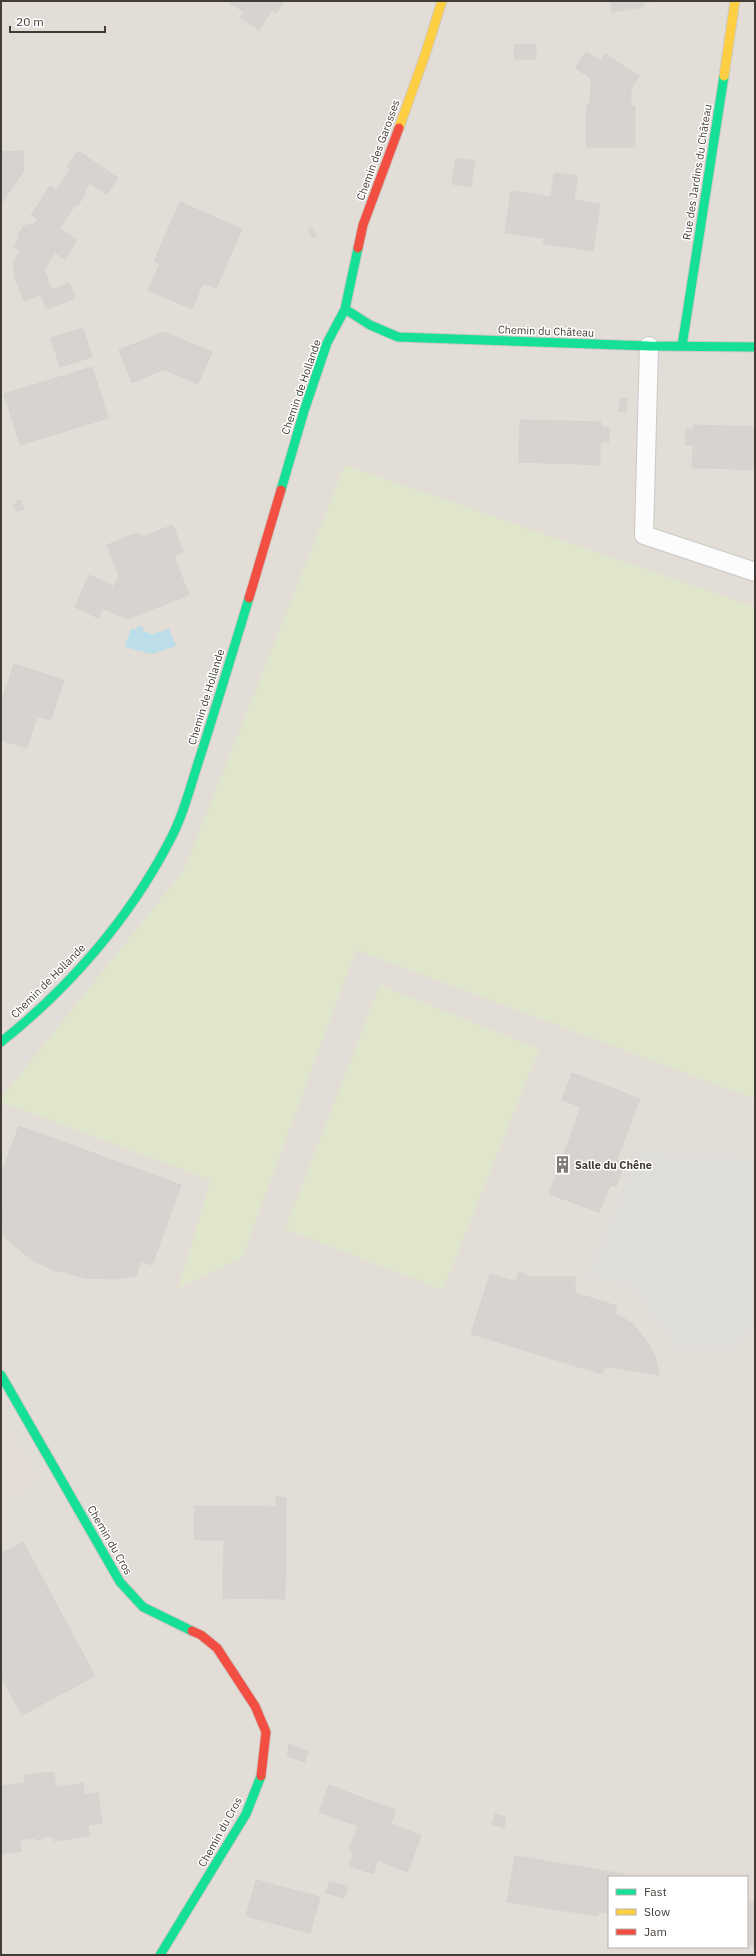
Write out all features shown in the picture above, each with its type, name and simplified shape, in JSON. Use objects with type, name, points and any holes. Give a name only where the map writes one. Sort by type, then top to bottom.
[{"type":"street","name":"Chemin des Garosses","points":[[344,309],[363,225],[425,55],[442,1]]},
{"type":"street","name":"Rue des Jardins du Château","points":[[682,346],[735,1]]},
{"type":"street","name":"Chemin du Château","points":[[344,309],[370,325],[398,337],[649,346],[755,347]]},
{"type":"street","name":"Chemin de Hollande","points":[[1,1042],[21,1026],[79,970],[112,930],[142,888],[170,841],[190,788],[221,691],[304,411],[328,343],[344,309]]},
{"type":"street","name":"Chemin du Cros","points":[[1,1375],[120,1582],[143,1607],[201,1635],[217,1648],[255,1706],[266,1732],[263,1772],[246,1814],[160,1955]]},
{"type":"lane","points":[[649,346],[644,535],[755,572]]},
{"type":"shaded area","points":[[1,1],[755,1],[755,1955],[1,1955]]},
{"type":"shaded area","points":[[638,1150],[755,1158],[755,1331],[732,1351],[677,1350],[628,1285],[586,1278]]},
{"type":"shaded area","points":[[1,1415],[36,1480],[1,1501]]},
{"type":"green space","points":[[345,465],[755,607],[755,1099],[356,950],[242,1258],[178,1288],[211,1180],[1,1102],[1,1098],[184,870]]},
{"type":"green space","points":[[380,985],[539,1049],[443,1290],[285,1229]]},
{"type":"water","points":[[139,626],[143,627],[143,631],[152,634],[169,629],[176,646],[152,654],[125,647],[131,628],[134,630]]},
{"type":"building","points":[[231,1],[243,1],[244,12],[230,3]]},
{"type":"building","points":[[243,1],[272,1],[268,7],[272,10],[259,30],[240,17],[245,11]]},
{"type":"building","points":[[272,1],[284,1],[276,13],[268,7]]},
{"type":"building","points":[[611,1],[623,1],[625,10],[612,12]]},
{"type":"building","points":[[623,1],[657,1],[645,3],[640,8],[625,10]]},
{"type":"building","points":[[514,44],[536,44],[536,59],[515,59]]},
{"type":"building","points":[[586,52],[601,61],[605,54],[639,76],[631,89],[631,106],[635,106],[635,136],[618,136],[618,147],[596,147],[596,125],[586,125],[587,105],[590,105],[591,78],[575,68]]},
{"type":"building","points":[[586,125],[596,125],[596,147],[587,147]]},
{"type":"building","points":[[618,136],[635,136],[635,147],[618,147]]},
{"type":"building","points":[[23,151],[24,171],[1,204],[1,152]]},
{"type":"building","points":[[78,151],[118,178],[107,194],[90,183],[84,191],[86,193],[78,205],[76,204],[60,228],[68,234],[44,269],[57,305],[46,309],[41,294],[24,301],[14,275],[14,261],[21,251],[14,246],[20,237],[17,236],[24,225],[27,227],[29,223],[33,226],[38,219],[31,215],[50,186],[56,190],[70,170],[67,167]]},
{"type":"building","points":[[456,158],[475,161],[472,180],[453,177]]},
{"type":"building","points":[[554,173],[578,176],[574,200],[551,197]]},
{"type":"building","points":[[453,177],[472,180],[471,187],[452,184]]},
{"type":"building","points":[[511,191],[574,200],[573,210],[594,214],[589,243],[569,240],[567,247],[550,245],[551,233],[545,232],[543,238],[505,233]]},
{"type":"building","points":[[574,200],[600,204],[593,251],[567,247],[569,240],[589,243],[594,214],[573,210]]},
{"type":"building","points":[[180,202],[219,219],[213,234],[218,237],[207,261],[225,268],[216,288],[203,283],[192,309],[148,290],[160,264],[154,261]]},
{"type":"building","points":[[219,219],[242,229],[225,268],[207,261],[218,237],[213,234]]},
{"type":"building","points":[[311,228],[317,235],[313,238],[308,231]]},
{"type":"building","points":[[545,232],[551,233],[550,245],[543,244]]},
{"type":"building","points":[[68,234],[77,240],[65,259],[56,253]]},
{"type":"building","points":[[69,283],[75,298],[57,305],[52,290]]},
{"type":"building","points":[[83,328],[92,357],[60,367],[51,338]]},
{"type":"building","points":[[164,332],[212,352],[198,384],[168,371],[165,364],[155,368],[157,372],[132,383],[119,350]]},
{"type":"building","points":[[165,364],[168,371],[164,370],[157,372],[155,368]]},
{"type":"building","points":[[92,367],[106,411],[18,438],[4,394]]},
{"type":"building","points":[[620,398],[627,399],[626,412],[619,411]]},
{"type":"building","points":[[106,411],[108,418],[20,445],[18,438]]},
{"type":"building","points":[[520,420],[601,422],[600,445],[581,444],[580,464],[519,462]]},
{"type":"building","points":[[694,425],[755,427],[755,470],[712,468],[713,448],[693,448]]},
{"type":"building","points":[[601,427],[609,427],[609,442],[600,442]]},
{"type":"building","points":[[686,429],[694,429],[693,444],[685,445]]},
{"type":"building","points":[[581,444],[600,445],[600,465],[580,464]]},
{"type":"building","points":[[693,448],[713,448],[712,468],[692,468]]},
{"type":"building","points":[[21,500],[24,509],[16,511],[14,506],[17,501]]},
{"type":"building","points":[[173,525],[183,552],[178,554],[168,527]]},
{"type":"building","points":[[168,527],[178,554],[167,559],[182,598],[155,608],[152,601],[137,606],[140,614],[127,619],[102,608],[119,576],[107,545],[129,536],[131,541]]},
{"type":"building","points":[[139,533],[141,538],[131,541],[129,536]]},
{"type":"building","points":[[174,556],[189,595],[182,598],[167,559]]},
{"type":"building","points":[[89,575],[112,585],[98,618],[75,607]]},
{"type":"building","points":[[152,601],[155,608],[140,614],[137,606]]},
{"type":"building","points":[[14,664],[64,680],[51,720],[37,716],[27,748],[1,740],[1,704]]},
{"type":"building","points":[[572,1073],[594,1081],[592,1087],[638,1104],[616,1162],[607,1163],[607,1192],[600,1192],[596,1205],[555,1189],[573,1142],[569,1140],[581,1107],[562,1100]]},
{"type":"building","points":[[594,1081],[640,1099],[638,1104],[592,1087]]},
{"type":"building","points":[[19,1126],[181,1185],[152,1265],[126,1256],[118,1279],[86,1278],[51,1269],[32,1260],[8,1240],[16,1217],[1,1211],[1,1175]]},
{"type":"building","name":"Salle du Chêne","points":[[569,1140],[573,1142],[555,1189],[596,1205],[600,1192],[607,1192],[599,1212],[549,1194]]},
{"type":"building","points":[[617,1160],[625,1163],[616,1187],[611,1185],[607,1192],[607,1163],[616,1162]]},
{"type":"building","points":[[2,1212],[16,1217],[8,1240],[1,1232]]},
{"type":"building","points":[[126,1256],[141,1261],[136,1276],[118,1279]]},
{"type":"building","points":[[519,1272],[531,1277],[569,1277],[569,1291],[617,1306],[615,1313],[633,1324],[648,1343],[655,1356],[659,1375],[605,1366],[602,1374],[471,1334],[490,1274],[516,1282]]},
{"type":"building","points":[[569,1277],[575,1277],[575,1293],[569,1291]]},
{"type":"building","points":[[276,1497],[286,1498],[285,1599],[223,1598],[224,1540],[194,1540],[195,1506],[276,1507]]},
{"type":"building","points":[[23,1542],[95,1676],[22,1715],[1,1676],[1,1554]]},
{"type":"building","points":[[289,1744],[308,1751],[305,1762],[287,1756]]},
{"type":"building","points":[[54,1772],[56,1789],[26,1793],[24,1775]]},
{"type":"building","points":[[25,1783],[26,1793],[83,1783],[89,1836],[54,1841],[52,1829],[19,1833],[21,1851],[1,1854],[1,1786]]},
{"type":"building","points":[[329,1785],[355,1795],[346,1822],[319,1812]]},
{"type":"building","points":[[98,1793],[102,1823],[88,1825],[84,1795]]},
{"type":"building","points":[[355,1795],[396,1810],[391,1824],[404,1829],[391,1866],[378,1860],[373,1874],[349,1866],[354,1852],[349,1850],[355,1835],[359,1837],[363,1827],[346,1822]]},
{"type":"building","points":[[495,1814],[506,1817],[504,1828],[492,1824]]},
{"type":"building","points":[[358,1826],[363,1827],[359,1837],[355,1835]]},
{"type":"building","points":[[52,1829],[53,1836],[45,1837],[40,1840],[33,1838],[19,1840],[19,1833]]},
{"type":"building","points":[[404,1829],[421,1835],[408,1872],[391,1866]]},
{"type":"building","points":[[515,1856],[624,1874],[624,1876],[608,1876],[608,1913],[508,1897]]},
{"type":"building","points":[[256,1880],[320,1897],[310,1933],[246,1916]]},
{"type":"building","points":[[329,1882],[348,1886],[344,1898],[326,1893]]},
{"type":"building","points":[[508,1897],[599,1911],[598,1916],[507,1902]]},
{"type":"building","points":[[748,1901],[755,1902],[754,1946],[748,1945]]},
{"type":"traffic: fast","points":[[682,346],[724,76]]},
{"type":"traffic: fast","points":[[281,490],[304,411],[327,343],[345,309],[358,248]]},
{"type":"traffic: fast","points":[[345,309],[370,325],[398,337],[649,346],[755,347]]},
{"type":"traffic: fast","points":[[1,1042],[50,999],[96,951],[135,898],[169,842],[186,800],[249,598]]},
{"type":"traffic: fast","points":[[1,1375],[120,1582],[143,1607],[192,1631]]},
{"type":"traffic: fast","points":[[160,1955],[246,1814],[261,1776]]},
{"type":"traffic: slow","points":[[399,128],[425,55],[442,1]]},
{"type":"traffic: slow","points":[[724,76],[735,1]]},
{"type":"traffic: jam","points":[[358,248],[363,225],[399,128]]},
{"type":"traffic: jam","points":[[249,598],[281,490]]},
{"type":"traffic: jam","points":[[192,1631],[201,1635],[217,1648],[255,1706],[266,1732],[261,1776]]},
{"type":"place","name":"Salle du Chêne","points":[[562,1165]]}]
